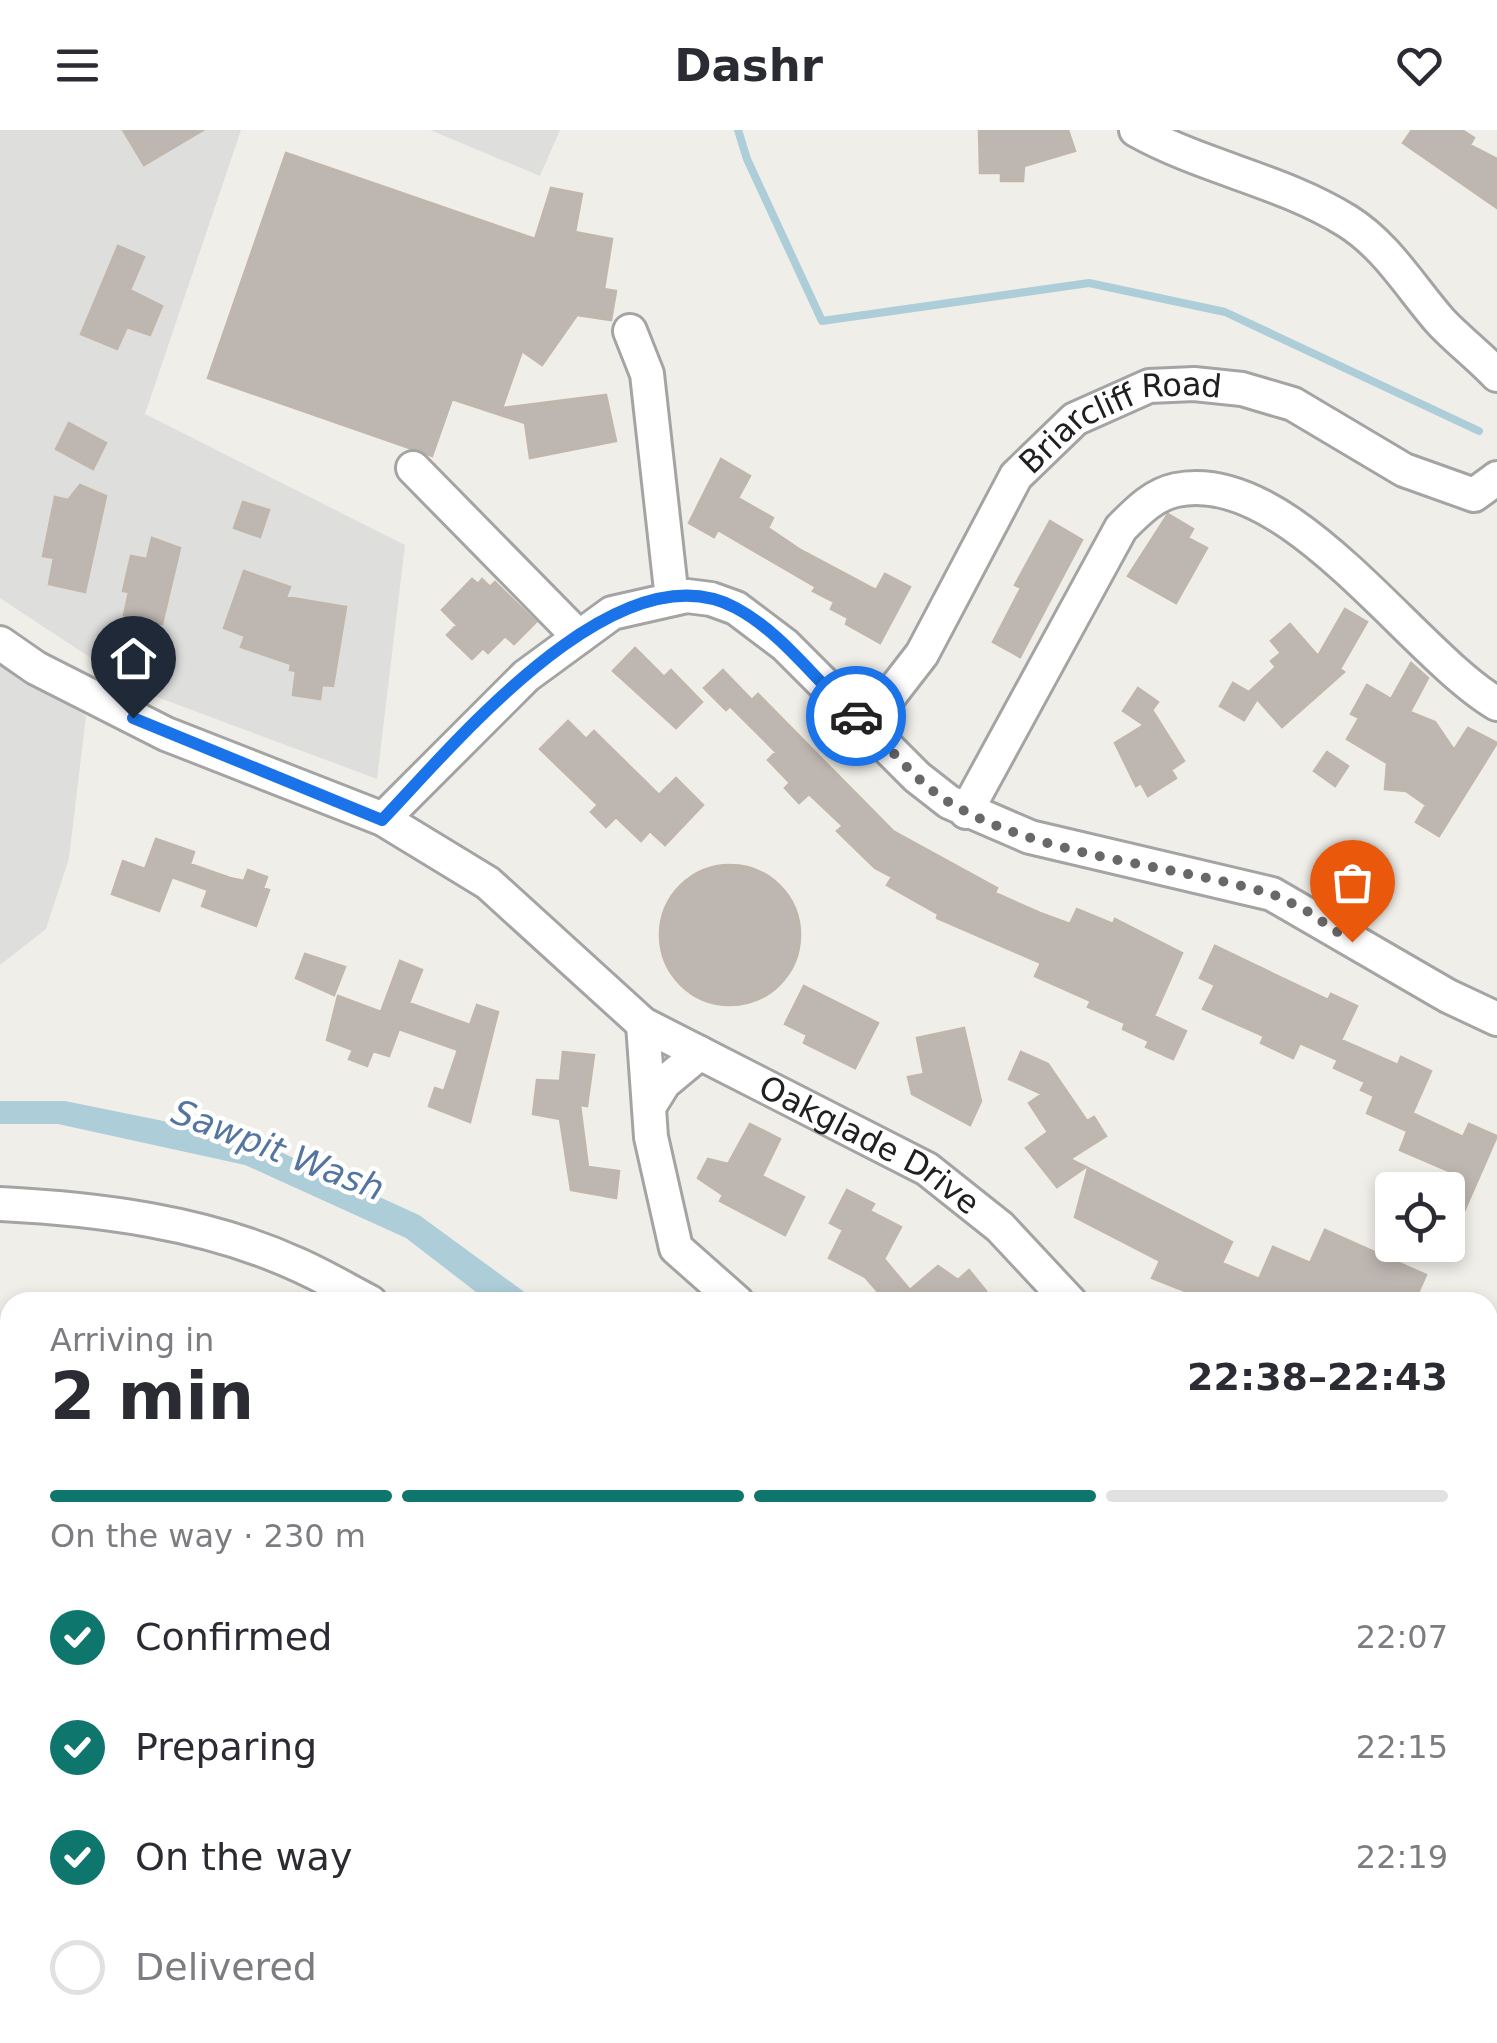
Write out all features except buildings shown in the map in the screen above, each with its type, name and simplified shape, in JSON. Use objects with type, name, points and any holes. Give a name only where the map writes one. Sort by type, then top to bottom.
[{"type":"street","points":[[1136,130],[1180,154],[1265,179],[1352,224],[1406,274],[1442,322],[1497,375]]},
{"type":"street","points":[[630,332],[647,374],[672,598]]},
{"type":"street","name":"Briarcliff Road","points":[[867,725],[922,654],[1016,476],[1074,419],[1149,386],[1194,384],[1242,389],[1293,404],[1404,470],[1474,495],[1497,478]]},
{"type":"street","points":[[413,468],[579,637]]},
{"type":"street","points":[[966,812],[1121,528],[1146,503],[1176,490],[1204,489],[1249,501],[1298,530],[1333,554],[1445,666],[1497,704]]},
{"type":"street","points":[[382,820],[526,676],[612,613],[672,598],[711,598],[736,608],[785,645],[917,777],[966,812],[1030,838],[1272,894],[1448,996],[1497,1019]]},
{"type":"street","name":"Oakglade Drive","points":[[0,643],[36,668],[166,734],[382,820],[488,883],[643,1024],[927,1169],[1000,1227],[1061,1292]]},
{"type":"street","points":[[643,1024],[651,1137],[676,1248],[726,1292]]},
{"type":"street","points":[[649,1107],[664,1083],[700,1053]]},
{"type":"street","points":[[0,1204],[86,1208],[201,1233],[293,1262],[351,1292]]},
{"type":"shaded area","points":[[0,130],[241,130],[145,414],[405,545],[377,779],[141,691],[0,598]]},
{"type":"shaded area","points":[[430,130],[560,130],[540,176]]},
{"type":"shaded area","points":[[0,663],[86,716],[69,858],[46,929],[0,965]]},
{"type":"water","points":[[0,1101],[65,1101],[252,1139],[419,1215],[524,1292],[476,1292],[406,1238],[245,1165],[58,1124],[0,1124]]},
{"type":"waterway","points":[[738,130],[747,159],[822,321],[1089,283],[1225,312],[1479,431]]},
{"type":"way so far","points":[[856,716],[917,777],[949,802],[983,820],[1030,838],[1272,894],[1304,909],[1352,942]]},
{"type":"route","points":[[133,718],[382,820],[526,676],[612,613],[686,596],[711,598],[736,608],[763,627],[856,716]]},
{"type":"water label","name":"Sawpit Wash","points":[[278,1150]]}]
